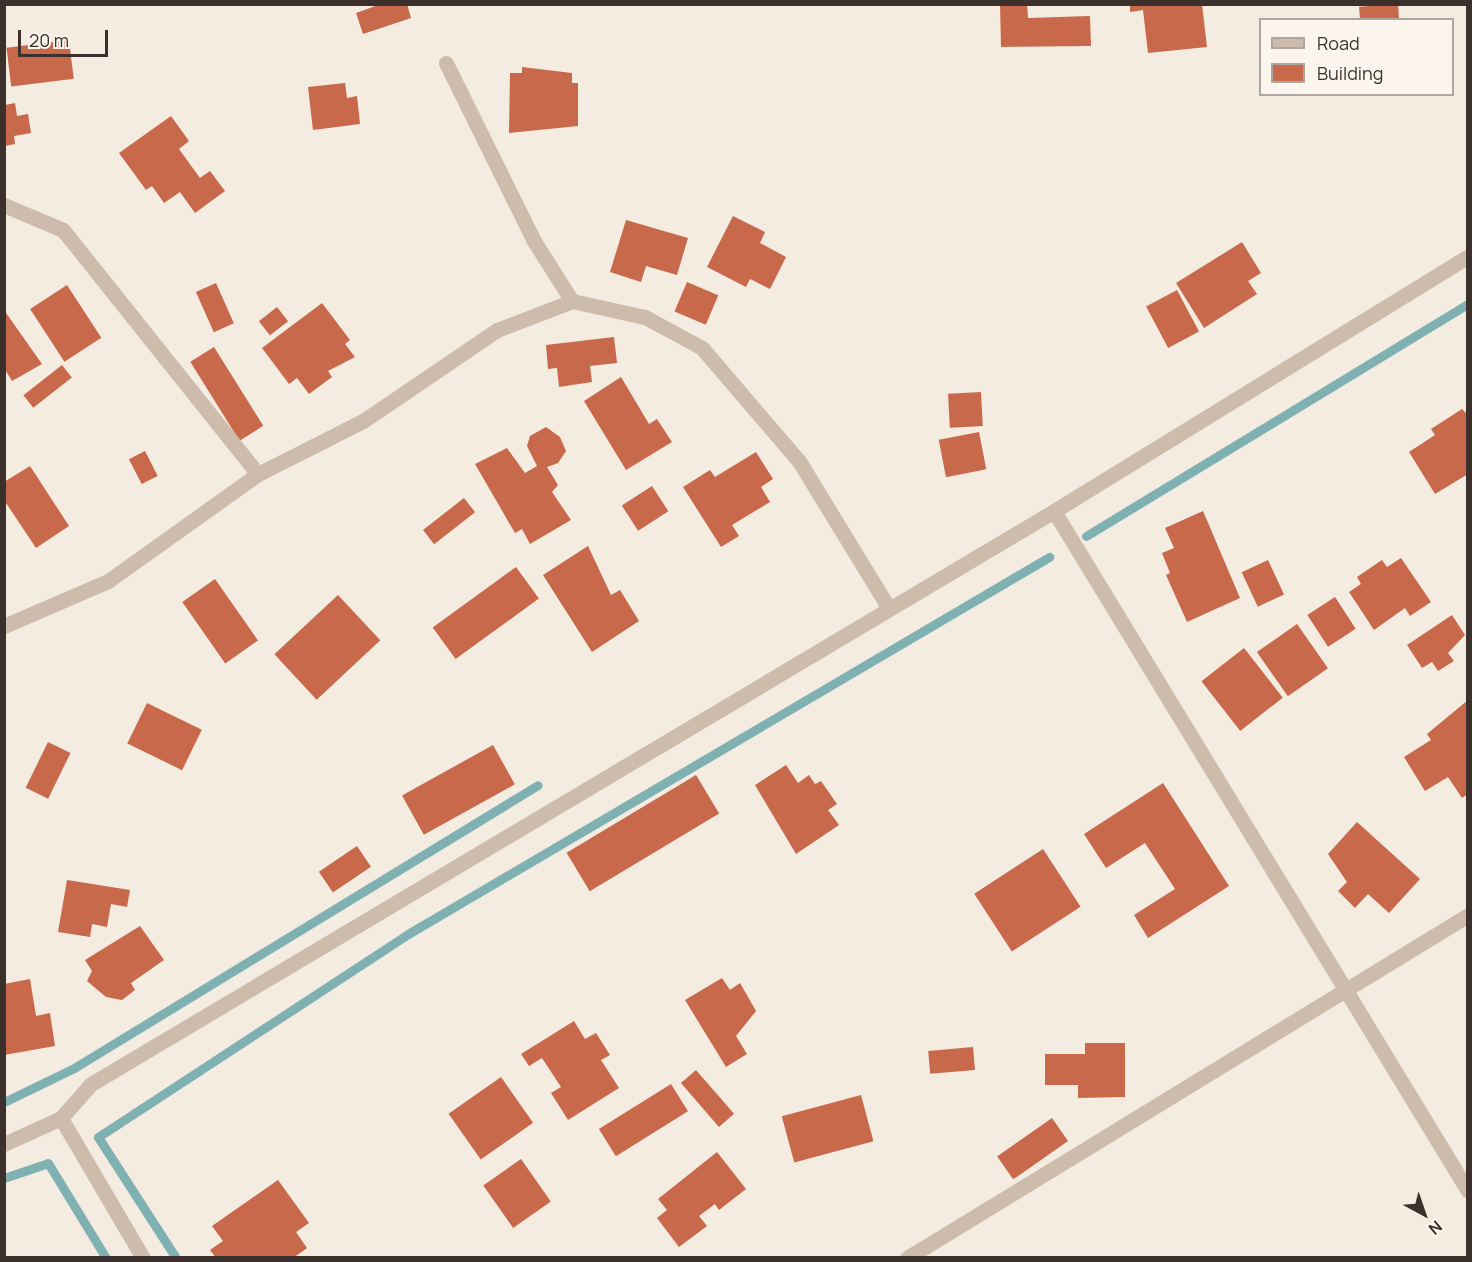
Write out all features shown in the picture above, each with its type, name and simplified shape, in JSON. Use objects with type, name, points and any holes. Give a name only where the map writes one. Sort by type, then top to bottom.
[{"type":"street","points":[[446,63],[534,241],[572,301]]},
{"type":"street","points":[[4,205],[63,230],[258,474]]},
{"type":"street","points":[[6,1142],[61,1118],[91,1084],[888,607],[1053,512],[1467,256]]},
{"type":"street","points":[[4,626],[108,581],[258,474],[363,421],[497,330],[572,301],[645,317],[702,348],[799,461],[888,607]]},
{"type":"street","points":[[1053,512],[1348,988],[1467,1191]]},
{"type":"street","points":[[908,1257],[1467,915]]},
{"type":"street","points":[[61,1118],[143,1257]]},
{"type":"building","points":[[381,4],[407,4],[411,18],[363,34],[356,13]]},
{"type":"building","points":[[1000,4],[1027,4],[1028,18],[1090,16],[1091,46],[1001,47]]},
{"type":"building","points":[[1130,4],[1202,4],[1207,47],[1148,53],[1143,10],[1130,12]]},
{"type":"building","points":[[1398,4],[1399,18],[1360,18],[1359,7]]},
{"type":"building","points":[[69,40],[74,79],[11,86],[6,48]]},
{"type":"building","points":[[522,67],[572,73],[572,83],[578,83],[578,126],[509,133],[510,73],[522,73]]},
{"type":"building","points":[[345,83],[347,98],[357,96],[360,124],[313,130],[308,87]]},
{"type":"building","points":[[15,103],[17,116],[28,114],[31,133],[14,136],[15,144],[5,146],[5,105]]},
{"type":"building","points":[[171,116],[189,141],[179,149],[200,178],[210,171],[225,191],[195,213],[180,192],[164,203],[152,186],[146,190],[119,153]]},
{"type":"building","points":[[733,216],[765,232],[760,243],[786,257],[770,289],[750,279],[746,287],[707,267]]},
{"type":"building","points":[[626,220],[688,238],[677,275],[646,266],[641,282],[610,272]]},
{"type":"building","points":[[1242,242],[1261,273],[1248,281],[1257,294],[1204,328],[1176,283]]},
{"type":"building","points":[[687,282],[718,295],[706,325],[674,311]]},
{"type":"building","points":[[216,283],[234,323],[214,332],[196,292]]},
{"type":"building","points":[[67,285],[101,338],[64,362],[30,309]]},
{"type":"building","points":[[1177,290],[1199,331],[1168,348],[1146,306]]},
{"type":"building","points":[[322,303],[350,340],[345,344],[355,357],[328,371],[332,377],[309,394],[297,378],[289,384],[262,348]]},
{"type":"building","points":[[277,307],[288,321],[270,335],[259,321]]},
{"type":"building","points":[[4,310],[42,364],[12,381],[4,368]]},
{"type":"building","points":[[614,337],[617,363],[590,366],[592,382],[559,387],[557,368],[548,369],[546,345]]},
{"type":"building","points":[[214,347],[263,426],[240,441],[190,362]]},
{"type":"building","points":[[62,365],[72,378],[33,408],[23,395]]},
{"type":"building","points":[[621,377],[649,424],[657,419],[672,442],[626,470],[584,401]]},
{"type":"building","points":[[981,392],[983,426],[950,428],[948,394]]},
{"type":"building","points":[[1462,409],[1468,415],[1468,474],[1435,494],[1409,452],[1435,435],[1431,429]]},
{"type":"building","points":[[546,427],[560,437],[566,451],[558,463],[547,467],[558,485],[552,492],[571,520],[530,544],[522,529],[515,533],[475,464],[507,448],[525,473],[537,466],[527,446],[530,436]]},
{"type":"building","points":[[979,432],[986,469],[946,477],[939,440]]},
{"type":"building","points":[[145,451],[158,476],[142,484],[129,459]]},
{"type":"building","points":[[756,452],[773,479],[761,487],[770,502],[732,525],[739,536],[721,547],[683,487],[710,470],[715,477]]},
{"type":"building","points":[[30,466],[69,526],[36,548],[4,500],[4,482]]},
{"type":"building","points":[[652,486],[668,511],[638,531],[622,506]]},
{"type":"building","points":[[464,498],[475,512],[434,544],[423,530]]},
{"type":"building","points":[[1203,511],[1240,598],[1187,622],[1166,575],[1170,573],[1162,553],[1174,548],[1165,528]]},
{"type":"building","points":[[588,546],[611,595],[620,590],[639,621],[592,652],[543,575]]},
{"type":"building","points":[[1401,558],[1431,602],[1410,616],[1405,608],[1374,630],[1349,592],[1361,584],[1357,577],[1382,560],[1387,567]]},
{"type":"building","points":[[1268,560],[1284,594],[1258,607],[1242,572]]},
{"type":"building","points":[[516,567],[539,599],[456,659],[433,628]]},
{"type":"building","points":[[215,579],[258,640],[225,663],[182,602]]},
{"type":"building","points":[[338,595],[380,640],[317,700],[274,654]]},
{"type":"building","points":[[1335,597],[1356,629],[1328,647],[1307,615]]},
{"type":"building","points":[[1452,615],[1465,635],[1448,653],[1454,661],[1438,671],[1432,662],[1422,668],[1407,645]]},
{"type":"building","points":[[1297,624],[1328,668],[1288,696],[1257,652]]},
{"type":"building","points":[[1244,648],[1283,698],[1240,731],[1201,681]]},
{"type":"building","points":[[1468,700],[1468,794],[1462,798],[1448,777],[1425,791],[1404,757],[1431,740],[1427,734]]},
{"type":"building","points":[[147,703],[202,730],[182,770],[127,743]]},
{"type":"building","points":[[48,742],[70,753],[48,799],[26,788]]},
{"type":"building","points":[[493,745],[515,784],[424,835],[402,795]]},
{"type":"building","points":[[786,765],[798,783],[809,775],[815,784],[821,781],[837,804],[828,810],[839,825],[796,854],[755,785]]},
{"type":"building","points":[[696,775],[719,814],[590,891],[567,853]]},
{"type":"building","points":[[1163,783],[1229,886],[1148,938],[1134,915],[1175,889],[1145,843],[1106,868],[1084,834]]},
{"type":"building","points":[[1357,822],[1420,879],[1389,913],[1368,894],[1355,908],[1338,891],[1347,882],[1328,854]]},
{"type":"building","points":[[357,846],[371,867],[333,892],[319,872]]},
{"type":"building","points":[[1043,849],[1081,907],[1012,952],[974,894]]},
{"type":"building","points":[[67,880],[130,890],[127,907],[111,904],[107,927],[92,924],[90,937],[58,932]]},
{"type":"building","points":[[140,926],[164,960],[131,983],[135,990],[122,1000],[106,997],[87,981],[92,971],[85,960]]},
{"type":"building","points":[[722,978],[730,990],[740,983],[756,1011],[736,1036],[747,1054],[726,1067],[685,1000]]},
{"type":"building","points":[[30,979],[36,1016],[50,1013],[55,1046],[4,1055],[4,984]]},
{"type":"building","points":[[574,1021],[585,1039],[596,1033],[610,1055],[601,1060],[619,1088],[568,1120],[551,1093],[561,1087],[542,1058],[529,1066],[521,1054]]},
{"type":"building","points":[[1085,1043],[1125,1043],[1125,1097],[1078,1098],[1078,1085],[1045,1085],[1045,1054],[1085,1054]]},
{"type":"building","points":[[973,1047],[975,1070],[930,1074],[928,1051]]},
{"type":"building","points":[[696,1070],[734,1114],[719,1127],[681,1083]]},
{"type":"building","points":[[501,1077],[533,1123],[481,1160],[449,1114]]},
{"type":"building","points":[[671,1084],[688,1111],[616,1156],[599,1129]]},
{"type":"building","points":[[861,1095],[873,1141],[794,1163],[782,1116]]},
{"type":"building","points":[[1052,1118],[1068,1141],[1013,1179],[997,1156]]},
{"type":"building","points":[[717,1152],[746,1189],[719,1210],[715,1204],[699,1216],[707,1226],[679,1247],[657,1218],[667,1210],[658,1199]]},
{"type":"building","points":[[521,1159],[551,1202],[513,1228],[483,1185]]},
{"type":"building","points":[[278,1180],[309,1223],[296,1232],[307,1248],[293,1258],[216,1258],[210,1250],[223,1241],[212,1226]]},
{"type":"waterway","points":[[1086,536],[1468,304]]},
{"type":"waterway","points":[[176,1258],[98,1137],[408,934],[1049,557]]},
{"type":"waterway","points":[[4,1102],[74,1068],[538,785]]},
{"type":"waterway","points":[[4,1178],[48,1163],[106,1258]]}]
